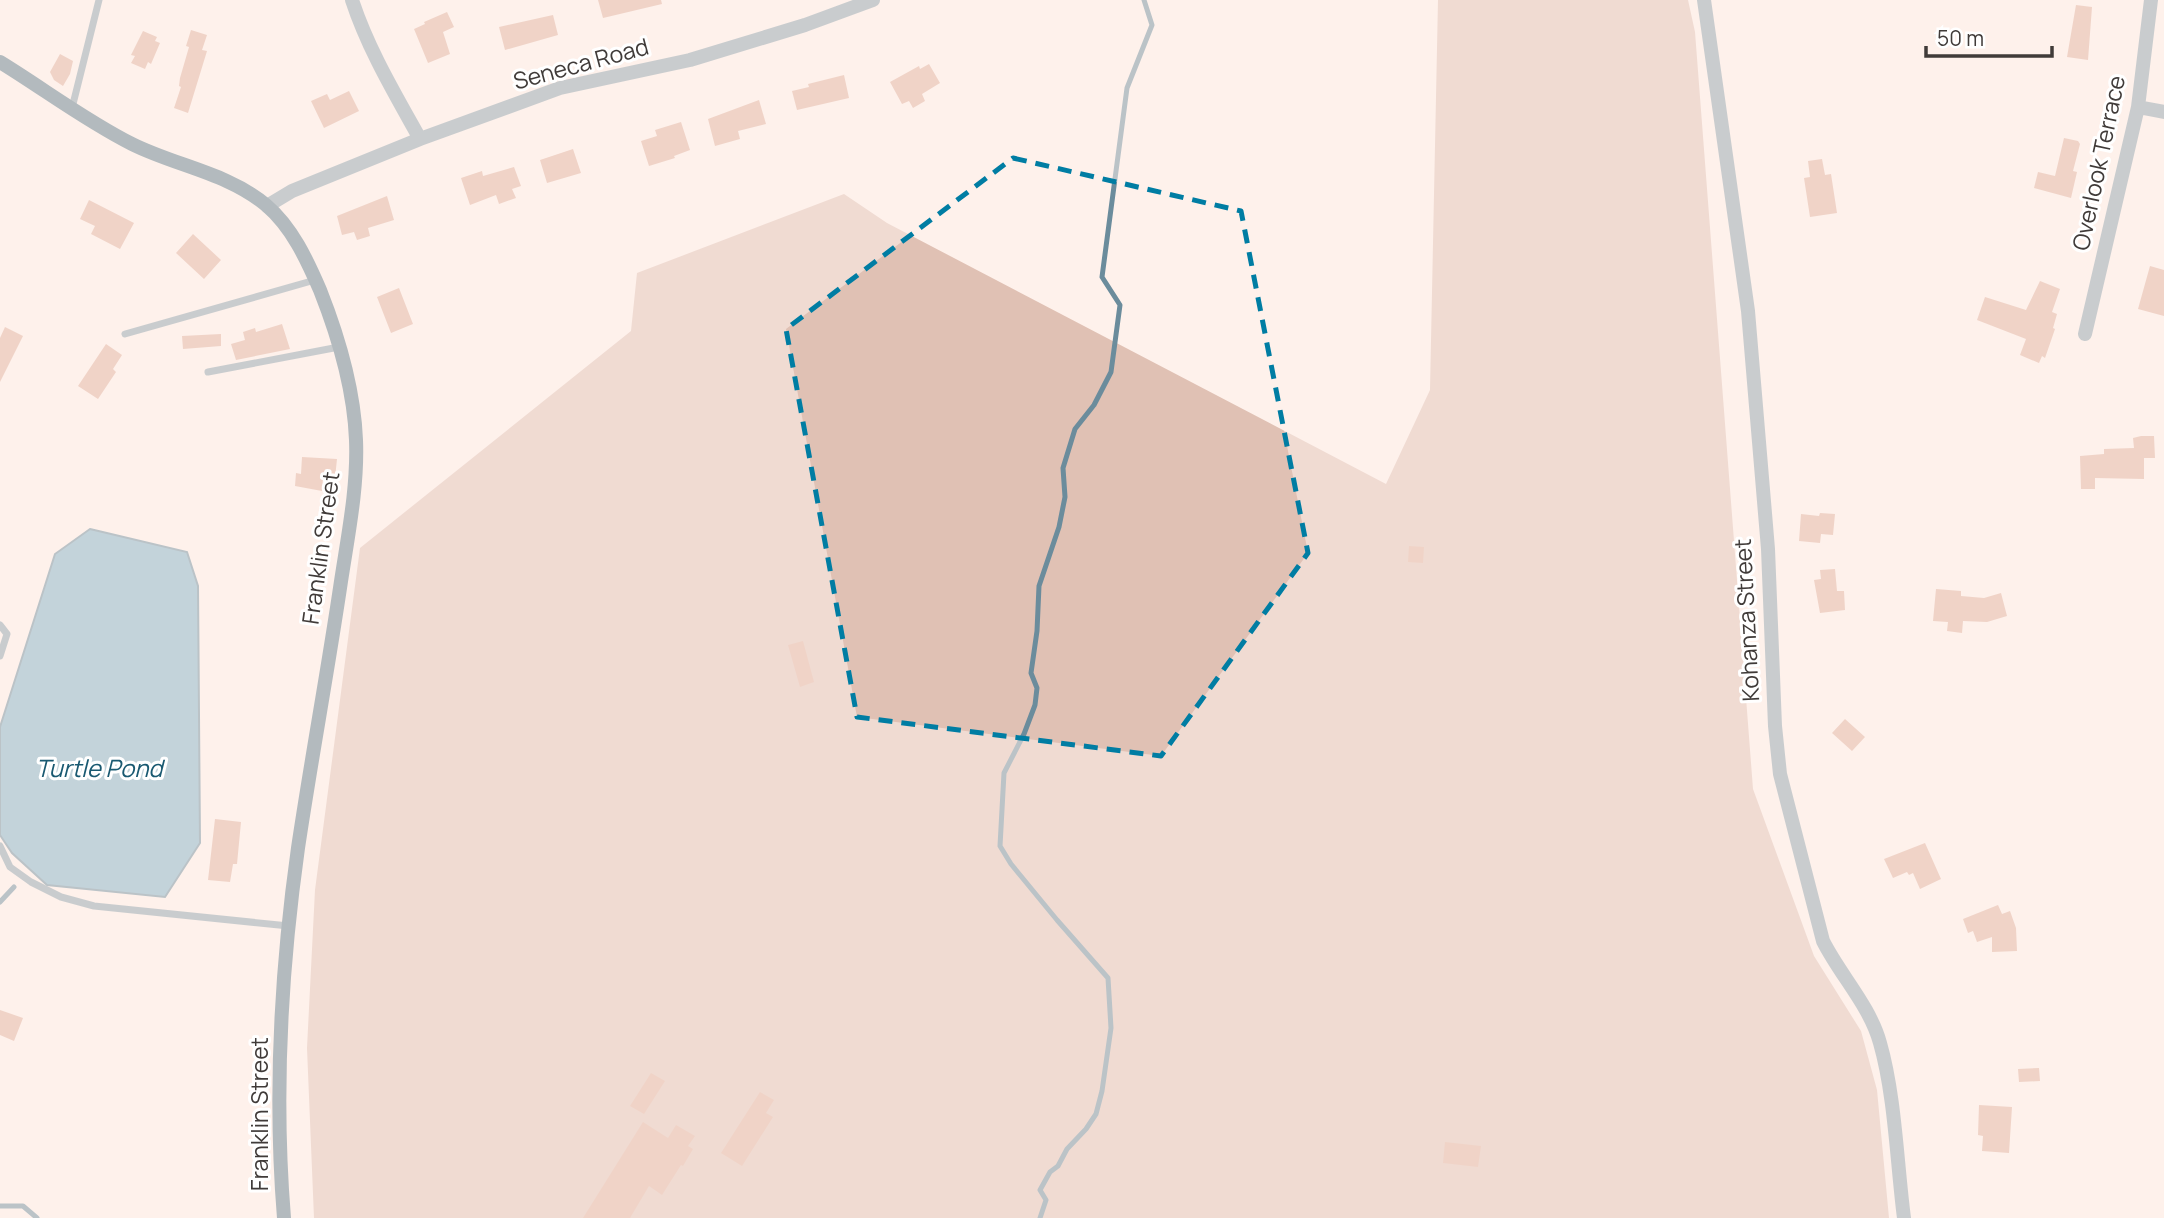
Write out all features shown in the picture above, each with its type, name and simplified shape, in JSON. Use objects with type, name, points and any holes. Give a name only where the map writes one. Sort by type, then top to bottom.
[{"type":"main road","name":"Franklin Street","points":[[0,62],[131,144],[233,184],[267,206],[294,238],[316,280],[351,392],[356,439],[355,473],[298,848],[289,926],[280,1111],[284,1218]]},
{"type":"street","points":[[352,0],[358,19],[420,139]]},
{"type":"street","name":"Seneca Road","points":[[267,206],[292,191],[420,139],[560,88],[690,60],[805,25],[873,0]]},
{"type":"street","name":"Kohanza Street","points":[[1704,0],[1747,302],[1768,549],[1775,726],[1780,774],[1823,941],[1835,965],[1867,1011],[1880,1042],[1904,1218]]},
{"type":"street","name":"Overlook Terrace","points":[[2085,334],[2138,107],[2151,0]]},
{"type":"street","points":[[2138,107],[2164,112]]},
{"type":"lane","points":[[72,108],[99,0]]},
{"type":"lane","points":[[125,334],[316,280]]},
{"type":"lane","points":[[208,372],[339,347]]},
{"type":"lane","points":[[0,625],[7,634],[0,656]]},
{"type":"lane","points":[[0,846],[10,867],[31,882],[61,897],[94,906],[289,926]]},
{"type":"highlighted area","points":[[1013,158],[1241,211],[1308,553],[1161,756],[857,717],[786,329]]},
{"type":"shaded area","points":[[1438,0],[1688,0],[1695,32],[1753,789],[1814,956],[1861,1031],[1877,1090],[1889,1218],[314,1218],[307,1048],[315,890],[360,548],[631,331],[637,273],[844,194],[887,223],[1386,484],[1430,390]]},
{"type":"water","name":"Turtle Pond","points":[[90,529],[187,552],[198,586],[200,843],[165,897],[47,885],[12,853],[0,835],[0,727],[55,554]]},
{"type":"building","points":[[598,0],[661,0],[662,4],[603,18]]},
{"type":"building","points":[[2076,5],[2092,7],[2088,60],[2067,57]]},
{"type":"building","points":[[447,12],[454,27],[443,32],[450,54],[428,63],[414,29]]},
{"type":"building","points":[[553,15],[558,35],[505,50],[499,27]]},
{"type":"building","points":[[191,30],[207,35],[202,50],[207,51],[188,113],[174,108],[181,87],[180,78]]},
{"type":"building","points":[[143,31],[157,37],[155,41],[160,43],[151,64],[148,62],[145,69],[131,63],[135,56],[131,55]]},
{"type":"building","points":[[60,54],[73,61],[63,86],[54,80],[50,72]]},
{"type":"building","points":[[929,64],[940,83],[922,94],[925,101],[913,108],[909,101],[902,104],[890,82],[919,66],[920,69]]},
{"type":"building","points":[[844,75],[849,98],[797,110],[792,91]]},
{"type":"building","points":[[349,91],[359,111],[324,128],[311,101],[327,94],[330,100]]},
{"type":"building","points":[[759,100],[766,124],[738,131],[740,139],[715,146],[708,119]]},
{"type":"building","points":[[681,122],[690,150],[649,166],[641,141],[657,136],[655,130]]},
{"type":"building","points":[[2064,138],[2078,141],[2080,144],[2073,171],[2077,172],[2071,198],[2034,188],[2038,172],[2055,176]]},
{"type":"building","points":[[573,149],[581,173],[547,183],[540,160]]},
{"type":"building","points":[[1822,159],[1825,175],[1831,174],[1837,213],[1810,217],[1804,178],[1810,177],[1808,161]]},
{"type":"building","points":[[514,167],[521,186],[512,189],[516,198],[499,204],[496,195],[470,205],[461,178],[482,171],[483,176]]},
{"type":"building","points":[[387,196],[394,220],[368,228],[370,236],[357,240],[354,232],[342,235],[337,216]]},
{"type":"building","points":[[89,200],[134,223],[120,249],[91,234],[95,226],[80,219]]},
{"type":"building","points":[[193,234],[221,260],[204,279],[176,253]]},
{"type":"building","points":[[2150,266],[2164,270],[2164,316],[2138,309]]},
{"type":"building","points":[[2040,281],[2060,289],[2052,312],[2057,314],[2053,328],[2055,329],[2045,358],[2042,356],[2039,363],[2020,355],[2026,339],[1977,320],[1985,297],[2026,310]]},
{"type":"building","points":[[399,288],[413,324],[391,333],[377,297]]},
{"type":"building","points":[[282,324],[290,349],[236,360],[231,344],[245,340],[243,332],[255,328],[256,332]]},
{"type":"building","points":[[5,327],[23,336],[0,382],[0,338]]},
{"type":"building","points":[[221,334],[221,346],[183,349],[182,336]]},
{"type":"building","points":[[106,344],[122,355],[113,369],[116,372],[98,399],[78,386]]},
{"type":"building","points":[[2154,436],[2155,458],[2144,458],[2144,479],[2095,478],[2095,489],[2081,489],[2080,456],[2104,454],[2104,449],[2134,448],[2133,438]]},
{"type":"building","points":[[302,457],[337,459],[335,478],[323,477],[322,491],[295,486],[296,473],[301,474]]},
{"type":"building","points":[[1820,513],[1835,514],[1833,535],[1821,534],[1820,543],[1799,541],[1801,514],[1819,516]]},
{"type":"building","points":[[1409,546],[1424,547],[1423,563],[1408,562]]},
{"type":"building","points":[[1835,569],[1837,591],[1844,591],[1845,610],[1820,613],[1814,580],[1821,579],[1820,570]]},
{"type":"building","points":[[1936,589],[1961,591],[1961,596],[1984,598],[2001,593],[2007,616],[1987,622],[1963,621],[1962,633],[1947,631],[1948,622],[1933,621]]},
{"type":"building","points":[[803,641],[814,682],[800,687],[788,645]]},
{"type":"building","points":[[1845,719],[1865,737],[1852,751],[1832,733]]},
{"type":"building","points":[[215,819],[241,822],[237,864],[233,864],[230,882],[208,880]]},
{"type":"building","points":[[1925,843],[1941,879],[1920,889],[1913,873],[1909,875],[1907,872],[1893,878],[1884,859]]},
{"type":"building","points":[[1998,905],[2002,914],[2010,911],[2016,928],[2017,951],[1992,952],[1992,937],[1977,942],[1973,931],[1968,933],[1963,919]]},
{"type":"building","points":[[0,1010],[23,1018],[14,1041],[0,1035]]},
{"type":"building","points":[[2039,1068],[2040,1081],[2019,1082],[2018,1069]]},
{"type":"building","points":[[651,1073],[665,1081],[644,1114],[630,1106]]},
{"type":"building","points":[[760,1092],[774,1100],[766,1113],[773,1117],[742,1166],[721,1153]]},
{"type":"building","points":[[1979,1105],[2012,1107],[2009,1153],[1982,1151],[1983,1136],[1978,1135]]},
{"type":"building","points":[[643,1122],[668,1138],[676,1125],[695,1136],[688,1146],[693,1149],[683,1166],[681,1165],[662,1195],[649,1186],[630,1218],[583,1218]]},
{"type":"building","points":[[1445,1142],[1481,1146],[1478,1167],[1443,1163]]},
{"type":"waterway","points":[[1040,1218],[1046,1200],[1040,1190],[1050,1172],[1058,1166],[1067,1149],[1096,1114],[1111,1028],[1108,978],[1011,864],[1000,846],[1004,773],[1035,705],[1037,688],[1031,673],[1037,631],[1039,586],[1059,527],[1065,497],[1063,468],[1075,429],[1094,405],[1111,372],[1120,305],[1102,277],[1127,88],[1152,25],[1144,0]]},
{"type":"waterway","points":[[0,902],[14,887]]},
{"type":"waterway","points":[[0,1206],[23,1206],[37,1218]]}]
